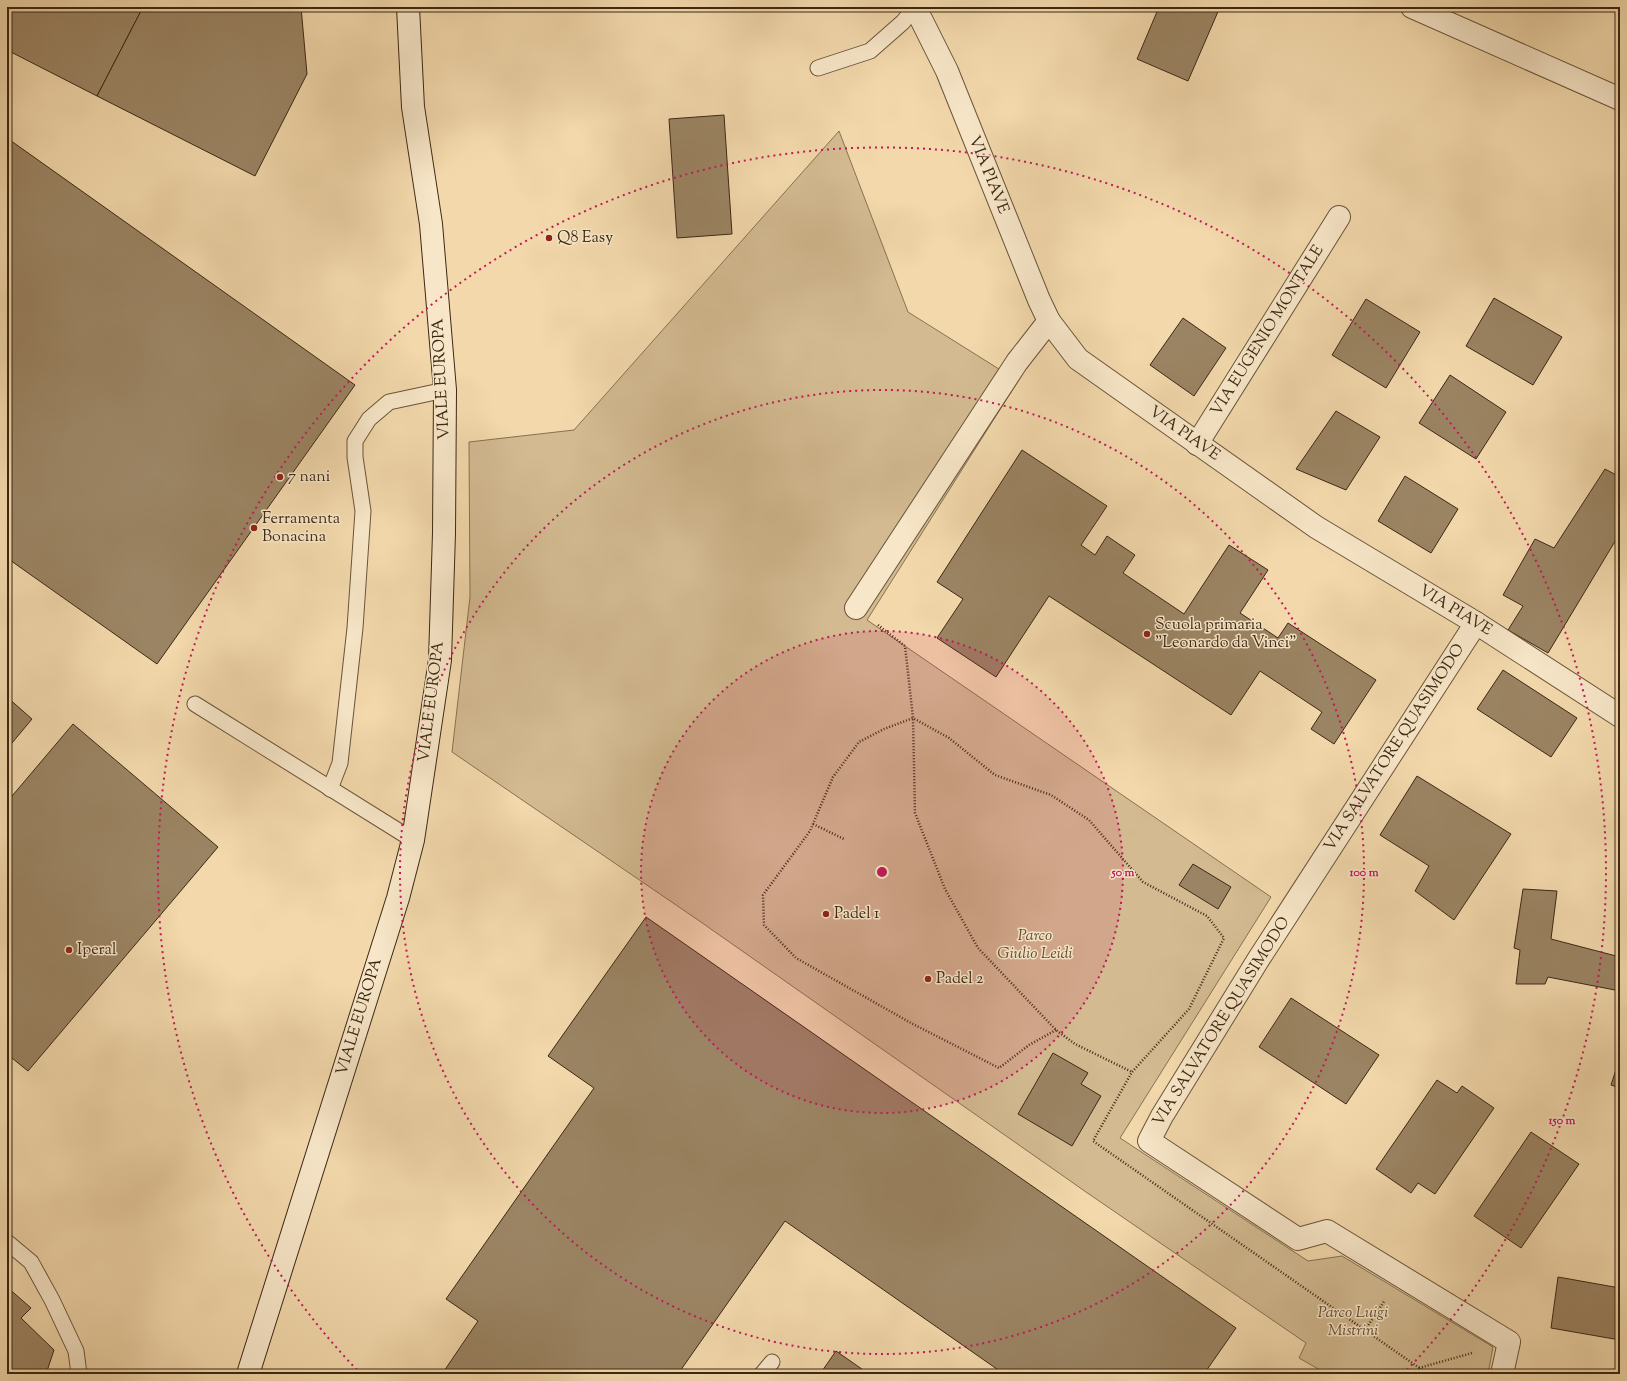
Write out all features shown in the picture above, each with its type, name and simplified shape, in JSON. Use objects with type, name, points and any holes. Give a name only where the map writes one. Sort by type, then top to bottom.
[{"type":"street","name":"VIALE EUROPA","points":[[248,1374],[398,898],[413,840],[440,660],[444,533],[445,390],[431,224],[413,107],[408,7]]},
{"type":"street","name":"VIA PIAVE","points":[[915,7],[947,71],[1039,300],[1049,321],[1078,359],[1316,527],[1476,623],[1620,716]]},
{"type":"street","points":[[1422,9],[1620,99]]},
{"type":"street","name":"VIA EUGENIO MONTALE","points":[[1197,444],[1338,218]]},
{"type":"street","points":[[856,608],[1017,362],[1049,321]]},
{"type":"street","name":"VIA SALVATORE QUASIMODO","points":[[1476,623],[1258,960],[1162,1116],[1150,1141],[1298,1239],[1327,1231],[1509,1342]]},
{"type":"street","points":[[1502,1374],[1509,1342]]},
{"type":"lane","points":[[818,68],[870,51],[902,22],[915,7]]},
{"type":"lane","points":[[330,789],[340,763],[356,620],[363,511],[355,457],[355,441],[369,419],[389,402],[445,390]]},
{"type":"lane","points":[[194,704],[413,840]]},
{"type":"lane","points":[[7,1242],[31,1262],[52,1300],[76,1350],[79,1374]]},
{"type":"lane","points":[[762,1374],[772,1362]]},
{"type":"path","points":[[856,608],[905,646],[913,718],[915,813],[945,889],[978,948],[1056,1030],[1075,1044],[1132,1072]]},
{"type":"path","points":[[1056,1030],[1029,1045],[999,1068],[911,1023],[796,958],[764,925],[763,895],[810,831],[833,777],[859,742],[884,729],[913,718],[949,738],[995,775],[1051,795],[1090,820],[1143,882],[1207,916],[1224,938],[1189,1009],[1132,1072],[1093,1141],[1428,1374]]},
{"type":"path","points":[[813,824],[844,839]]},
{"type":"path","points":[[1365,1330],[1401,1276]]},
{"type":"path","points":[[1419,1368],[1509,1342]]},
{"type":"green space","points":[[839,131],[908,312],[1018,381],[867,620],[1271,897],[1120,1138],[1308,1261],[1342,1256],[1493,1347],[1488,1374],[1327,1374],[1299,1358],[1306,1343],[1086,1192],[698,920],[452,752],[470,597],[469,442],[574,430]]},
{"type":"building","points":[[7,7],[143,7],[97,96],[7,50]]},
{"type":"building","points":[[143,7],[301,7],[307,74],[255,176],[97,96]]},
{"type":"building","points":[[1159,7],[1220,7],[1188,81],[1137,59]]},
{"type":"building","points":[[724,115],[732,234],[677,238],[669,119]]},
{"type":"building","points":[[7,138],[355,385],[157,664],[7,558]]},
{"type":"building","points":[[1494,298],[1562,337],[1533,385],[1466,346]]},
{"type":"building","points":[[1366,299],[1420,332],[1386,388],[1332,355]]},
{"type":"building","points":[[1183,318],[1226,348],[1194,396],[1150,365]]},
{"type":"building","points":[[1450,375],[1506,412],[1476,459],[1419,423]]},
{"type":"building","points":[[1336,411],[1380,437],[1346,490],[1296,469]]},
{"type":"building","points":[[1022,450],[1107,506],[1081,545],[1095,555],[1107,536],[1135,555],[1123,573],[1184,614],[1229,545],[1268,570],[1240,613],[1278,638],[1288,623],[1376,680],[1334,744],[1311,729],[1322,712],[1260,671],[1231,715],[1049,596],[996,677],[937,638],[963,599],[937,582]]},
{"type":"building","points":[[1605,469],[1620,477],[1620,533],[1548,653],[1508,630],[1523,606],[1503,595],[1535,539],[1554,548]]},
{"type":"building","points":[[1405,476],[1458,509],[1431,553],[1378,521]]},
{"type":"building","points":[[1503,670],[1577,718],[1551,757],[1477,709]]},
{"type":"building","points":[[7,697],[32,719],[7,749]]},
{"type":"building","name":"Iperal","points":[[73,724],[218,847],[28,1071],[7,1054],[7,802]]},
{"type":"building","points":[[1417,776],[1511,834],[1454,920],[1415,891],[1429,866],[1380,835]]},
{"type":"building","points":[[1193,864],[1231,887],[1218,909],[1179,885]]},
{"type":"building","points":[[1523,889],[1557,891],[1551,939],[1620,957],[1620,991],[1548,977],[1545,984],[1516,984],[1520,950],[1514,948]]},
{"type":"building","points":[[646,917],[1236,1328],[1204,1374],[1004,1374],[785,1221],[678,1374],[442,1374],[478,1321],[446,1299],[594,1088],[548,1056]]},
{"type":"building","points":[[1291,998],[1379,1055],[1346,1104],[1259,1047]]},
{"type":"building","points":[[1053,1053],[1088,1073],[1081,1084],[1101,1096],[1072,1146],[1018,1114]]},
{"type":"building","points":[[1620,1057],[1620,1088],[1611,1085]]},
{"type":"building","points":[[1437,1080],[1457,1093],[1462,1086],[1494,1108],[1435,1194],[1418,1183],[1411,1193],[1376,1169]]},
{"type":"building","points":[[1531,1132],[1579,1164],[1521,1248],[1474,1216]]},
{"type":"building","points":[[1558,1277],[1620,1288],[1620,1340],[1551,1328]]},
{"type":"building","points":[[7,1287],[31,1308],[21,1318],[54,1350],[46,1374],[7,1374]]},
{"type":"building","points":[[836,1351],[869,1374],[820,1374]]},
{"type":"place","name":"Q8 Easy","points":[[549,238]]},
{"type":"place","name":"7 nani","points":[[280,477]]},
{"type":"place","name":"Ferramenta Bonacina","points":[[254,528]]},
{"type":"place","name":"Scuola primaria \"Leonardo da Vinci\"","points":[[1147,634]]},
{"type":"place","name":"Padel 1","points":[[826,914]]},
{"type":"place","name":"Iperal","points":[[69,950]]},
{"type":"place","name":"Padel 2","points":[[928,979]]},
{"type":"park label","name":"Parco Giulio Leidi","points":[[1035,945]]},
{"type":"park label","name":"Parco Luigi Mistrini","points":[[1353,1322]]}]
